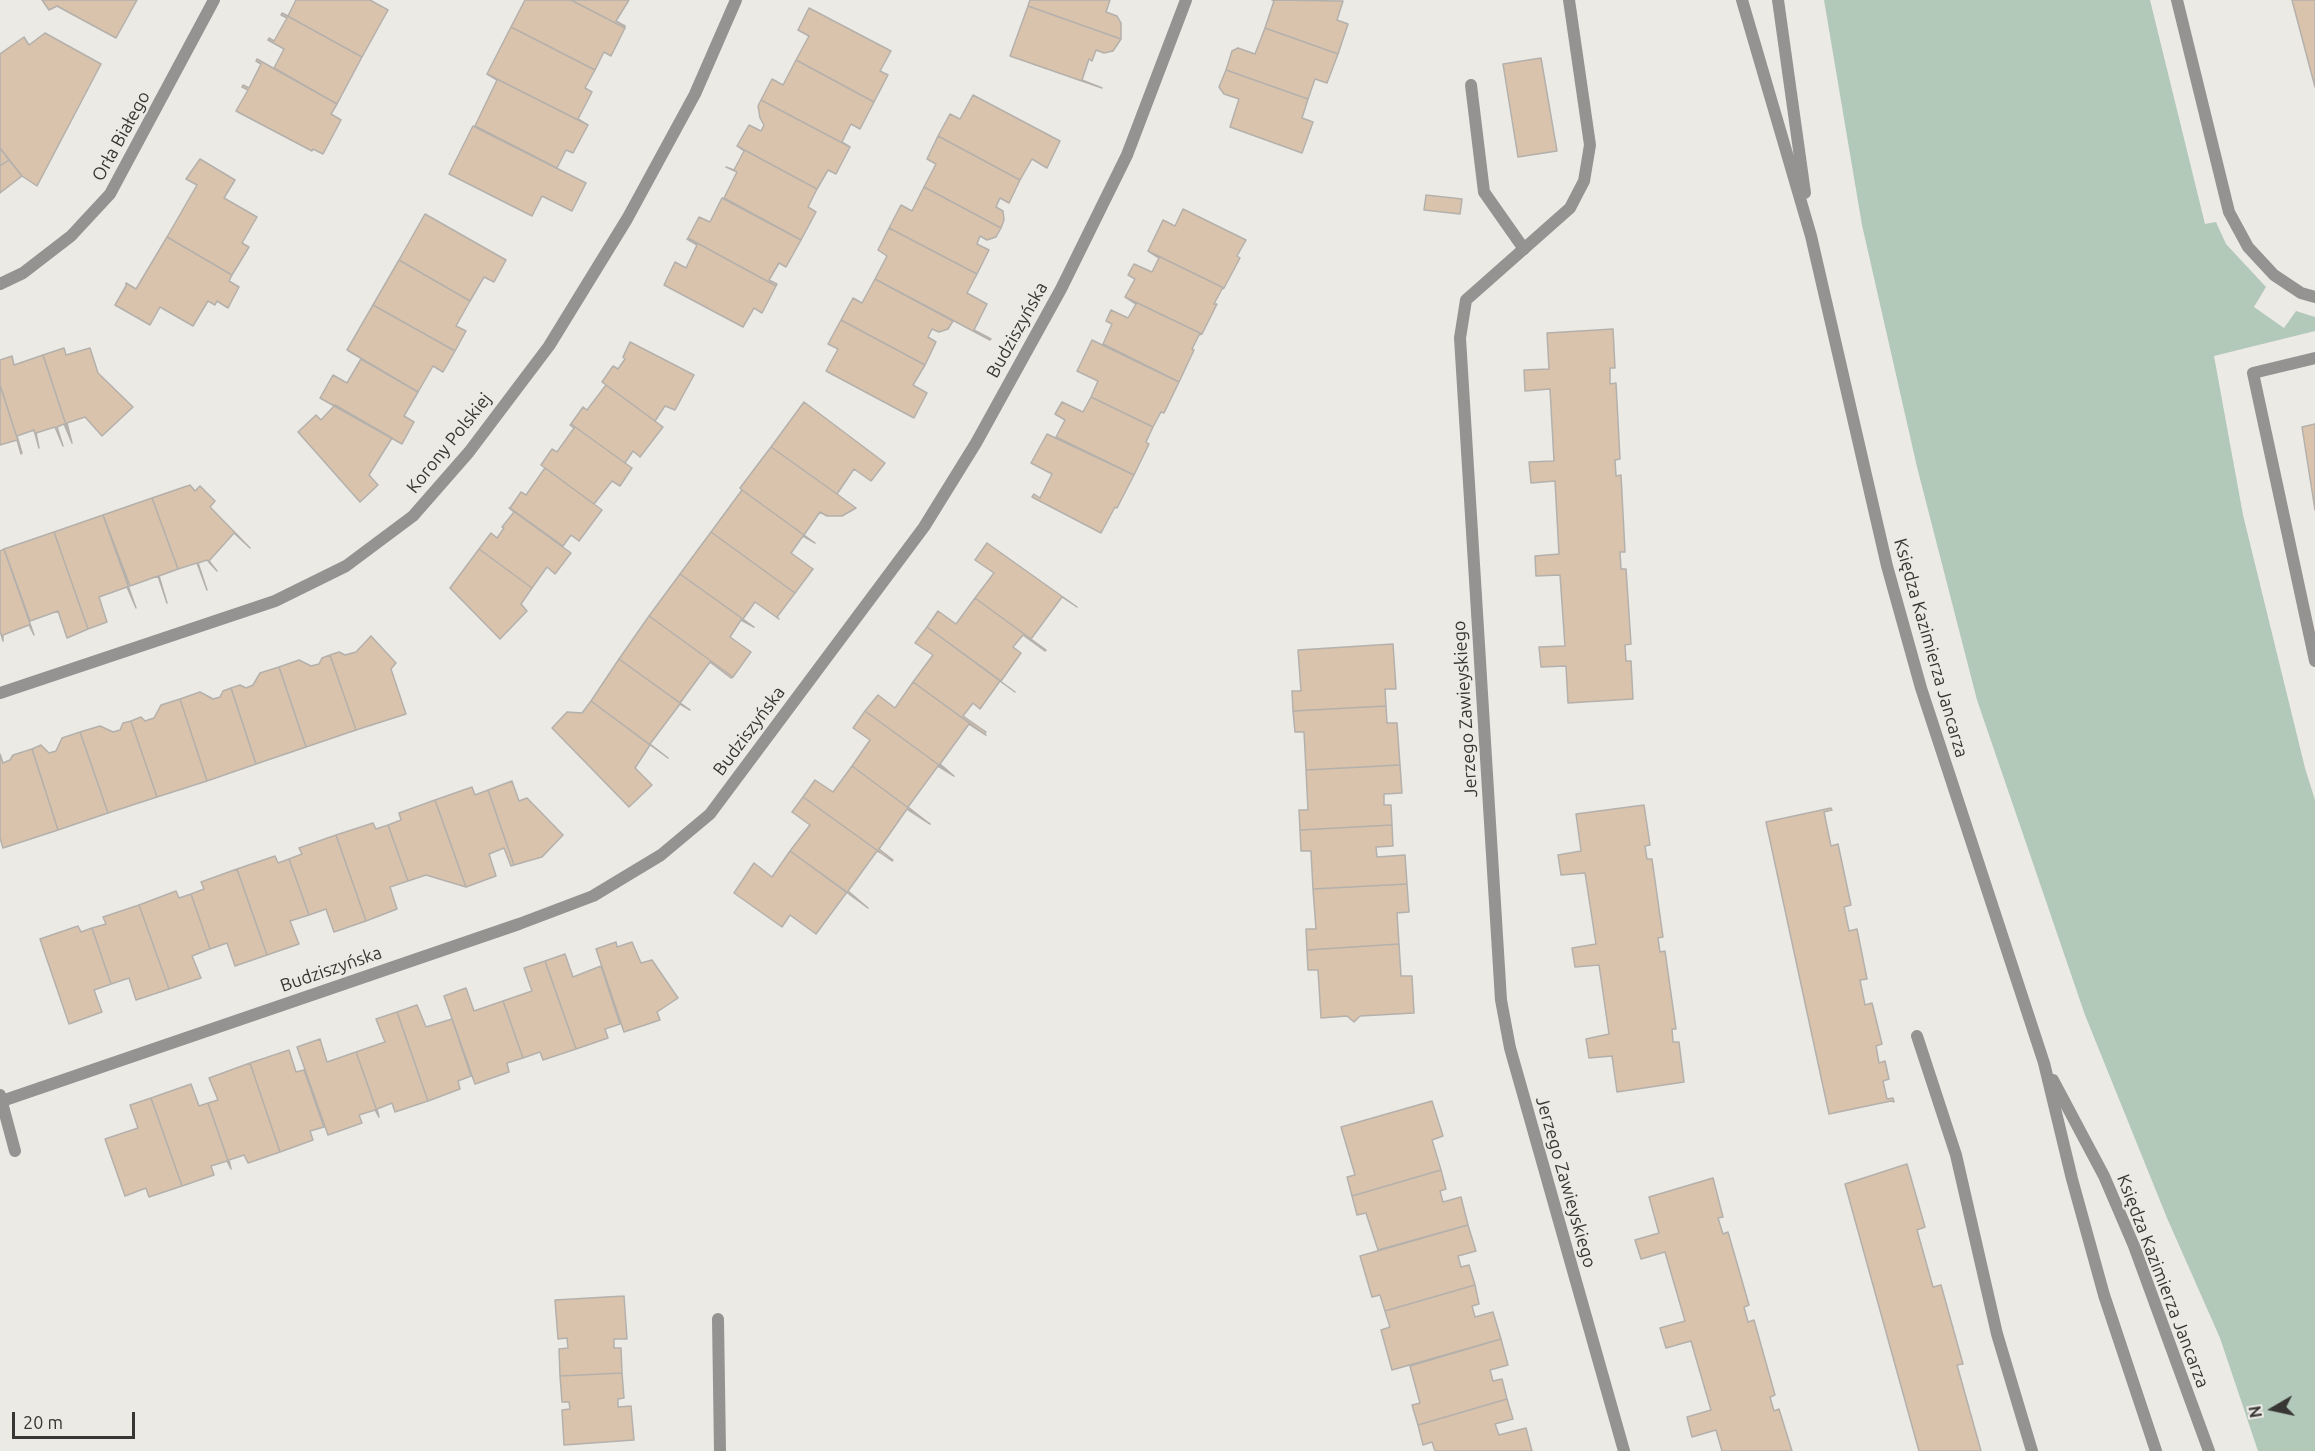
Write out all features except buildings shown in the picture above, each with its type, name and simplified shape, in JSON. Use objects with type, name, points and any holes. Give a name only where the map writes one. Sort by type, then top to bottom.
[{"type":"street","name":"Orła Białego","points":[[0,284],[22,273],[70,236],[110,195],[214,0]]},
{"type":"street","name":"Korony Polskiej","points":[[0,693],[275,602],[346,566],[413,516],[469,452],[549,346],[633,208],[695,94],[736,0]]},
{"type":"street","name":"Budziszyńska","points":[[1,1098],[508,928],[593,896],[661,855],[710,814],[924,527],[976,443],[1061,289],[1127,155],[1186,0]]},
{"type":"street","name":"Jerzego Zawieyskiego","points":[[1569,0],[1590,145],[1584,181],[1570,208],[1466,300],[1460,338],[1502,1000],[1510,1047],[1624,1451]]},
{"type":"street","name":"Księdza Kazimierza Jancarza","points":[[1742,0],[1811,236],[1887,566],[1921,688],[2044,1063],[2072,1179],[2104,1295],[2156,1451]]},
{"type":"street","name":"Księdza Kazimierza Jancarza","points":[[1778,0],[1811,236]]},
{"type":"street","points":[[2177,0],[2229,212],[2248,247],[2274,275],[2301,293],[2315,297]]},
{"type":"street","points":[[1471,85],[1485,192],[1524,249]]},
{"type":"street","points":[[2315,358],[2253,373],[2270,461],[2315,661]]},
{"type":"street","points":[[1917,1036],[1956,1155],[1997,1334],[2032,1451]]},
{"type":"street","name":"Księdza Kazimierza Jancarza","points":[[2044,1063],[2104,1176],[2134,1246],[2209,1451]]},
{"type":"street","points":[[1,1098],[15,1150]]},
{"type":"street","points":[[718,1319],[720,1451]]},
{"type":"green space","points":[[1824,0],[2150,0],[2205,224],[2216,222],[2226,244],[2266,287],[2254,307],[2284,328],[2296,311],[2315,317],[2315,331],[2214,356],[2243,515],[2305,768],[2315,800],[2315,1451],[2258,1451],[2220,1338],[2167,1218],[2085,1015],[1977,700],[1917,467],[1862,225]]}]
